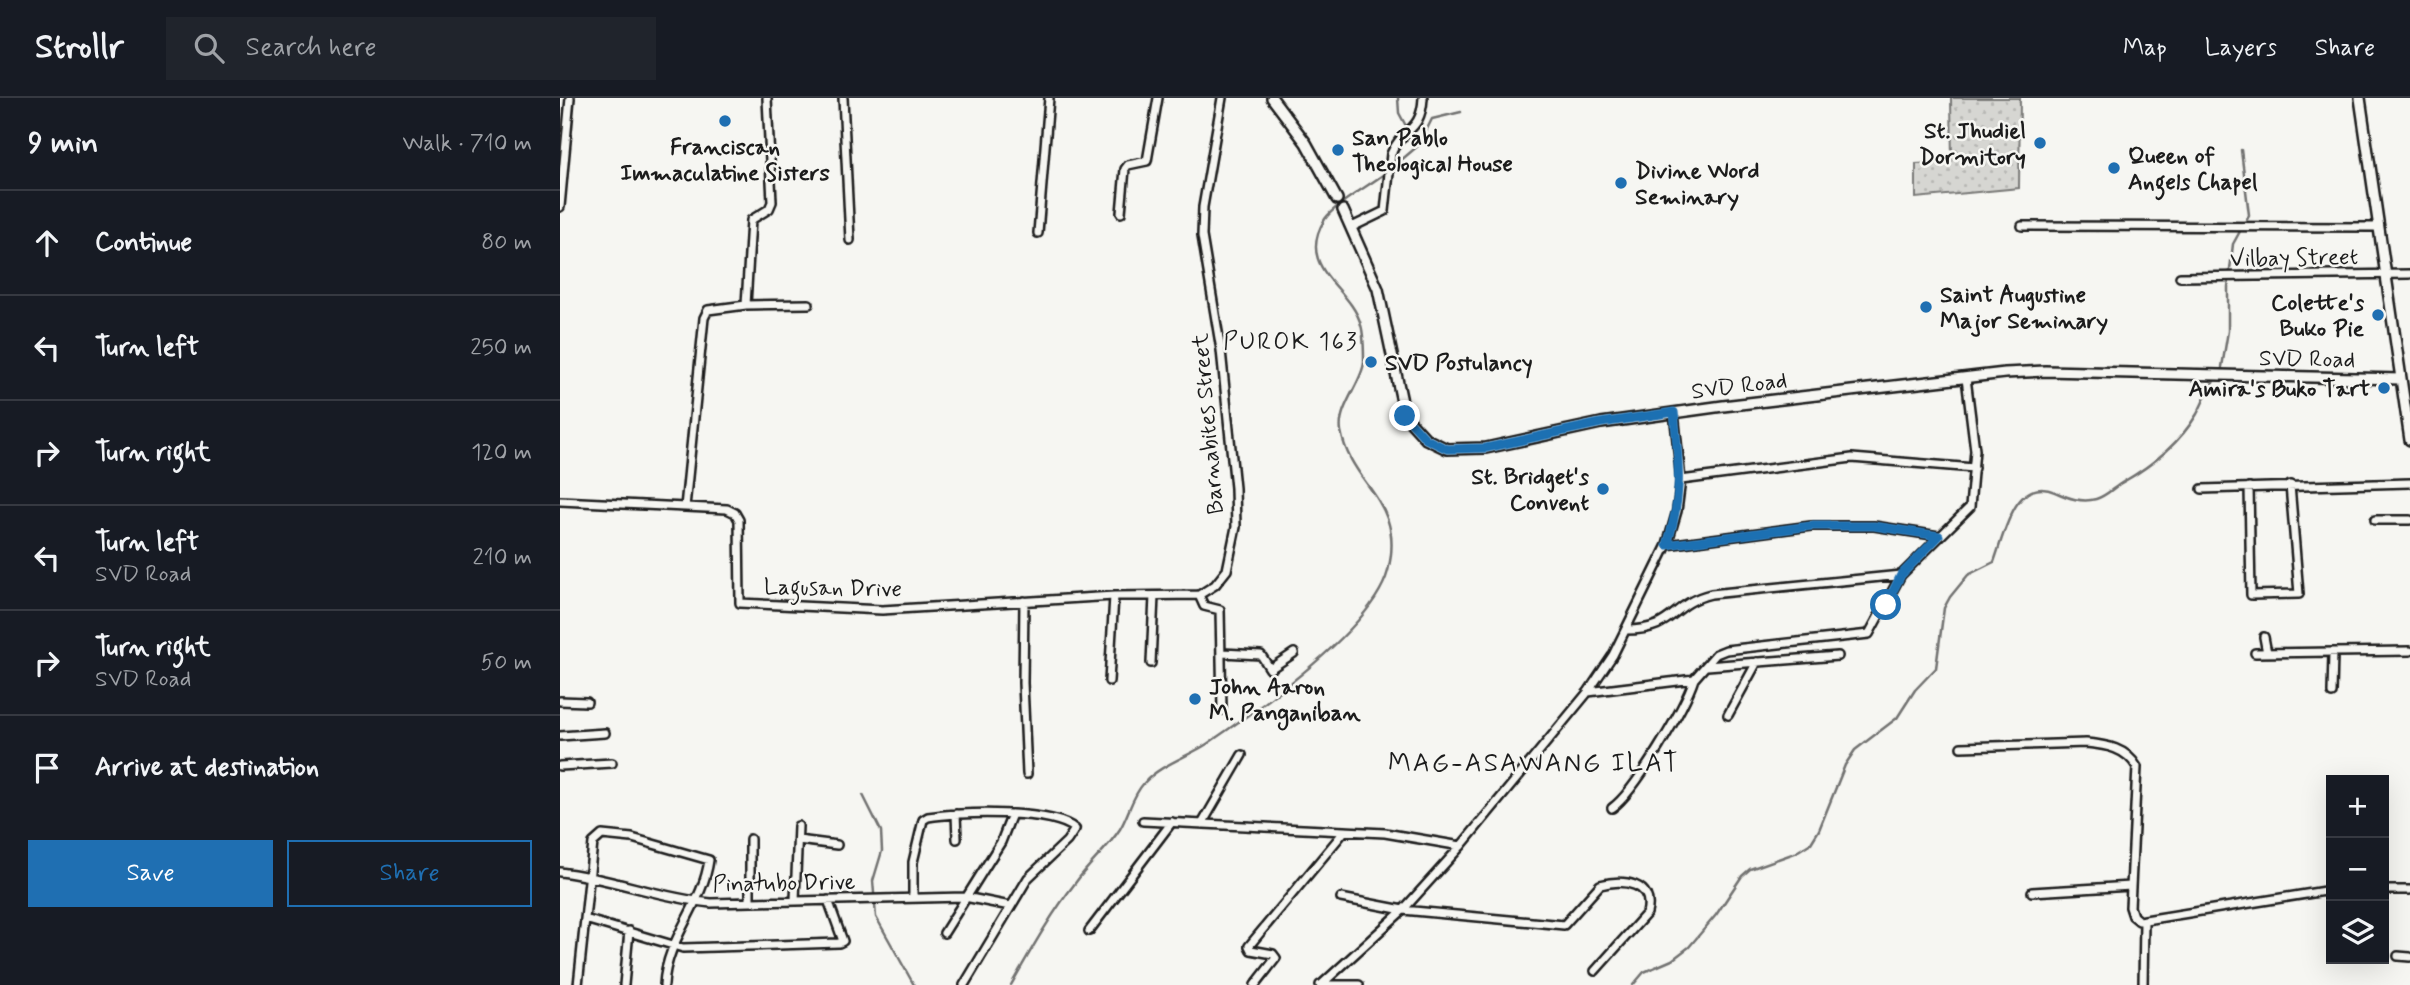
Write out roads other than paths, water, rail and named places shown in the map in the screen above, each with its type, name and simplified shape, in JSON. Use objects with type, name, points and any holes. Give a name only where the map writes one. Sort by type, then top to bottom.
[{"type":"main road","name":"SVD Road","points":[[1272,98],[1306,143],[1337,199]]},
{"type":"main road","points":[[2360,98],[2385,274],[2404,373],[2410,440]]},
{"type":"main road","name":"SVD Road","points":[[1343,210],[1378,289],[1405,416],[1426,439],[1447,449],[1486,448],[1601,423],[1674,412],[1966,377],[2045,371],[2404,373]]},
{"type":"street","points":[[560,207],[570,98]]},
{"type":"street","points":[[746,305],[751,220],[769,209],[772,202],[767,98]]},
{"type":"street","points":[[843,98],[850,240]]},
{"type":"street","points":[[1038,233],[1049,98]]},
{"type":"street","points":[[1121,213],[1125,169],[1128,165],[1147,161],[1158,98]]},
{"type":"street","name":"Barnabites Street","points":[[1199,595],[1215,585],[1227,570],[1236,527],[1234,478],[1221,349],[1202,236],[1203,207],[1222,98]]},
{"type":"street","points":[[1352,227],[1385,211],[1391,154],[1394,146],[1418,123],[1423,98]]},
{"type":"street","name":"SVD Road","points":[[1337,199],[1343,210]]},
{"type":"street","points":[[2022,226],[2378,227]]},
{"type":"street","name":"Vilbay Street","points":[[2180,277],[2410,274]]},
{"type":"street","points":[[685,508],[704,318],[708,310],[746,305],[808,304]]},
{"type":"street","points":[[1612,808],[1626,795],[1670,726],[1694,679],[1716,654],[1726,650],[1869,634],[1901,575],[1970,507],[1975,450],[1966,377]]},
{"type":"street","points":[[1321,985],[1403,910],[1461,846],[1588,692],[1614,655],[1667,545],[1678,511],[1681,480],[1674,412]]},
{"type":"street","points":[[1681,480],[1852,458],[1974,468]]},
{"type":"street","points":[[2202,489],[2410,483]]},
{"type":"street","points":[[2249,486],[2251,595],[2299,594],[2290,485]]},
{"type":"street","name":"Lagusan Drive","points":[[560,501],[727,509],[735,513],[739,520],[740,603],[882,610],[1024,601]]},
{"type":"street","points":[[2375,520],[2410,520]]},
{"type":"street","points":[[1667,545],[1811,526],[1874,526],[1939,536]]},
{"type":"street","points":[[1626,630],[1658,627],[1686,602],[1711,594],[1901,575]]},
{"type":"street","points":[[1027,774],[1023,683],[1024,601],[1199,595],[1204,606],[1220,610],[1222,710]]},
{"type":"street","points":[[1109,681],[1114,596]]},
{"type":"street","points":[[1152,663],[1154,596]]},
{"type":"street","points":[[2264,637],[2267,653]]},
{"type":"street","points":[[2255,653],[2410,652]]},
{"type":"street","points":[[1222,653],[1261,655],[1270,669],[1294,653]]},
{"type":"street","points":[[2332,693],[2333,653]]},
{"type":"street","points":[[1707,666],[1838,656]]},
{"type":"street","points":[[1728,715],[1757,662]]},
{"type":"street","points":[[1588,692],[1694,679]]},
{"type":"street","points":[[560,701],[587,702]]},
{"type":"street","points":[[560,736],[606,733]]},
{"type":"street","points":[[1961,747],[2070,746],[2087,743],[2107,745],[2131,757],[2137,767],[2131,886],[2133,916],[2144,921],[2326,891]]},
{"type":"street","points":[[1202,824],[1242,755]]},
{"type":"street","points":[[560,766],[612,764]]},
{"type":"street","points":[[956,814],[957,839]]},
{"type":"street","points":[[913,896],[913,862],[923,820],[956,814],[1012,814],[1059,822],[1075,829],[1067,841],[1036,868],[1010,906],[964,985]]},
{"type":"street","points":[[944,933],[1001,842],[1012,814]]},
{"type":"street","points":[[1143,821],[1385,833],[1461,846]]},
{"type":"street","points":[[1089,931],[1171,822]]},
{"type":"street","points":[[795,900],[798,825]]},
{"type":"street","points":[[1255,985],[1276,958],[1273,954],[1251,950],[1249,946],[1282,903],[1307,880],[1343,833]]},
{"type":"street","points":[[578,985],[589,875],[596,838],[602,835],[632,838],[709,860],[695,901],[674,944],[665,969],[664,985]]},
{"type":"street","points":[[750,839],[750,902]]},
{"type":"street","points":[[798,840],[837,845]]},
{"type":"street","name":"Pinatubo Drive","points":[[560,872],[589,875],[695,901],[858,901],[913,896],[965,897],[1010,906]]},
{"type":"street","points":[[1340,898],[1403,910],[1564,925],[1600,885],[1630,882],[1641,887],[1648,905],[1647,913],[1595,971]]},
{"type":"street","points":[[2032,891],[2131,886]]},
{"type":"street","points":[[2389,890],[2410,890]]},
{"type":"street","points":[[585,919],[693,948],[839,943],[842,940],[840,931],[828,900]]},
{"type":"street","points":[[2143,985],[2144,921]]},
{"type":"street","points":[[624,985],[629,931]]},
{"type":"street","points":[[2398,956],[2410,957]]},
{"type":"street","points":[[1321,985],[1359,985]]},
{"type":"waterway","points":[[1398,98],[1399,113],[1406,126]]},
{"type":"waterway","points":[[1393,167],[1419,145],[1432,119],[1461,112]]},
{"type":"waterway","points":[[1413,136],[1419,145]]},
{"type":"waterway","points":[[2222,367],[2228,331],[2228,287],[2233,244],[2249,215],[2241,150]]},
{"type":"waterway","points":[[1011,985],[1058,907],[1120,829],[1144,783],[1166,766],[1207,744],[1282,690],[1337,642],[1378,594],[1388,571],[1392,547],[1390,527],[1384,510],[1355,467],[1341,431],[1346,404],[1363,369],[1362,329],[1355,311],[1320,264],[1316,251],[1317,236],[1330,213],[1384,174]]},
{"type":"waterway","points":[[1633,985],[1644,972],[1672,960],[1689,947],[1750,869],[1795,853],[1811,843],[1819,830],[1845,765],[1855,750],[1897,718],[1915,690],[1936,668],[1944,608],[1968,575],[1994,562],[2007,524],[2020,500],[2030,492],[2041,489],[2080,500],[2104,496],[2174,444],[2197,414],[2214,381]]},
{"type":"waterway","points":[[863,795],[881,831],[882,851],[873,881],[876,917],[914,985]]},
{"type":"place","name":"Franciscan Immaculatine Sisters","points":[[725,121]]},
{"type":"place","name":"St. Jhudiel Dormitory","points":[[2040,143]]},
{"type":"place","name":"San Pablo Theological House","points":[[1338,150]]},
{"type":"place","name":"Queen of Angels Chapel","points":[[2114,168]]},
{"type":"place","name":"Divine Word Seminary","points":[[1621,183]]},
{"type":"place","name":"Saint Augustine Major Seminary","points":[[1926,307]]},
{"type":"place","name":"Colette's Buko Pie","points":[[2378,315]]},
{"type":"place","name":"SVD Postulancy","points":[[1371,362]]},
{"type":"place","name":"Amira's Buko Tart","points":[[2384,388]]},
{"type":"place","name":"St. Bridget's Convent","points":[[1603,489]]},
{"type":"place","name":"John Aaron M. Panganiban","points":[[1195,699]]},
{"type":"district","name":"PUROK 163","points":[[1291,341]]},
{"type":"district","name":"MAG-ASAWANG ILAT","points":[[1534,762]]}]
